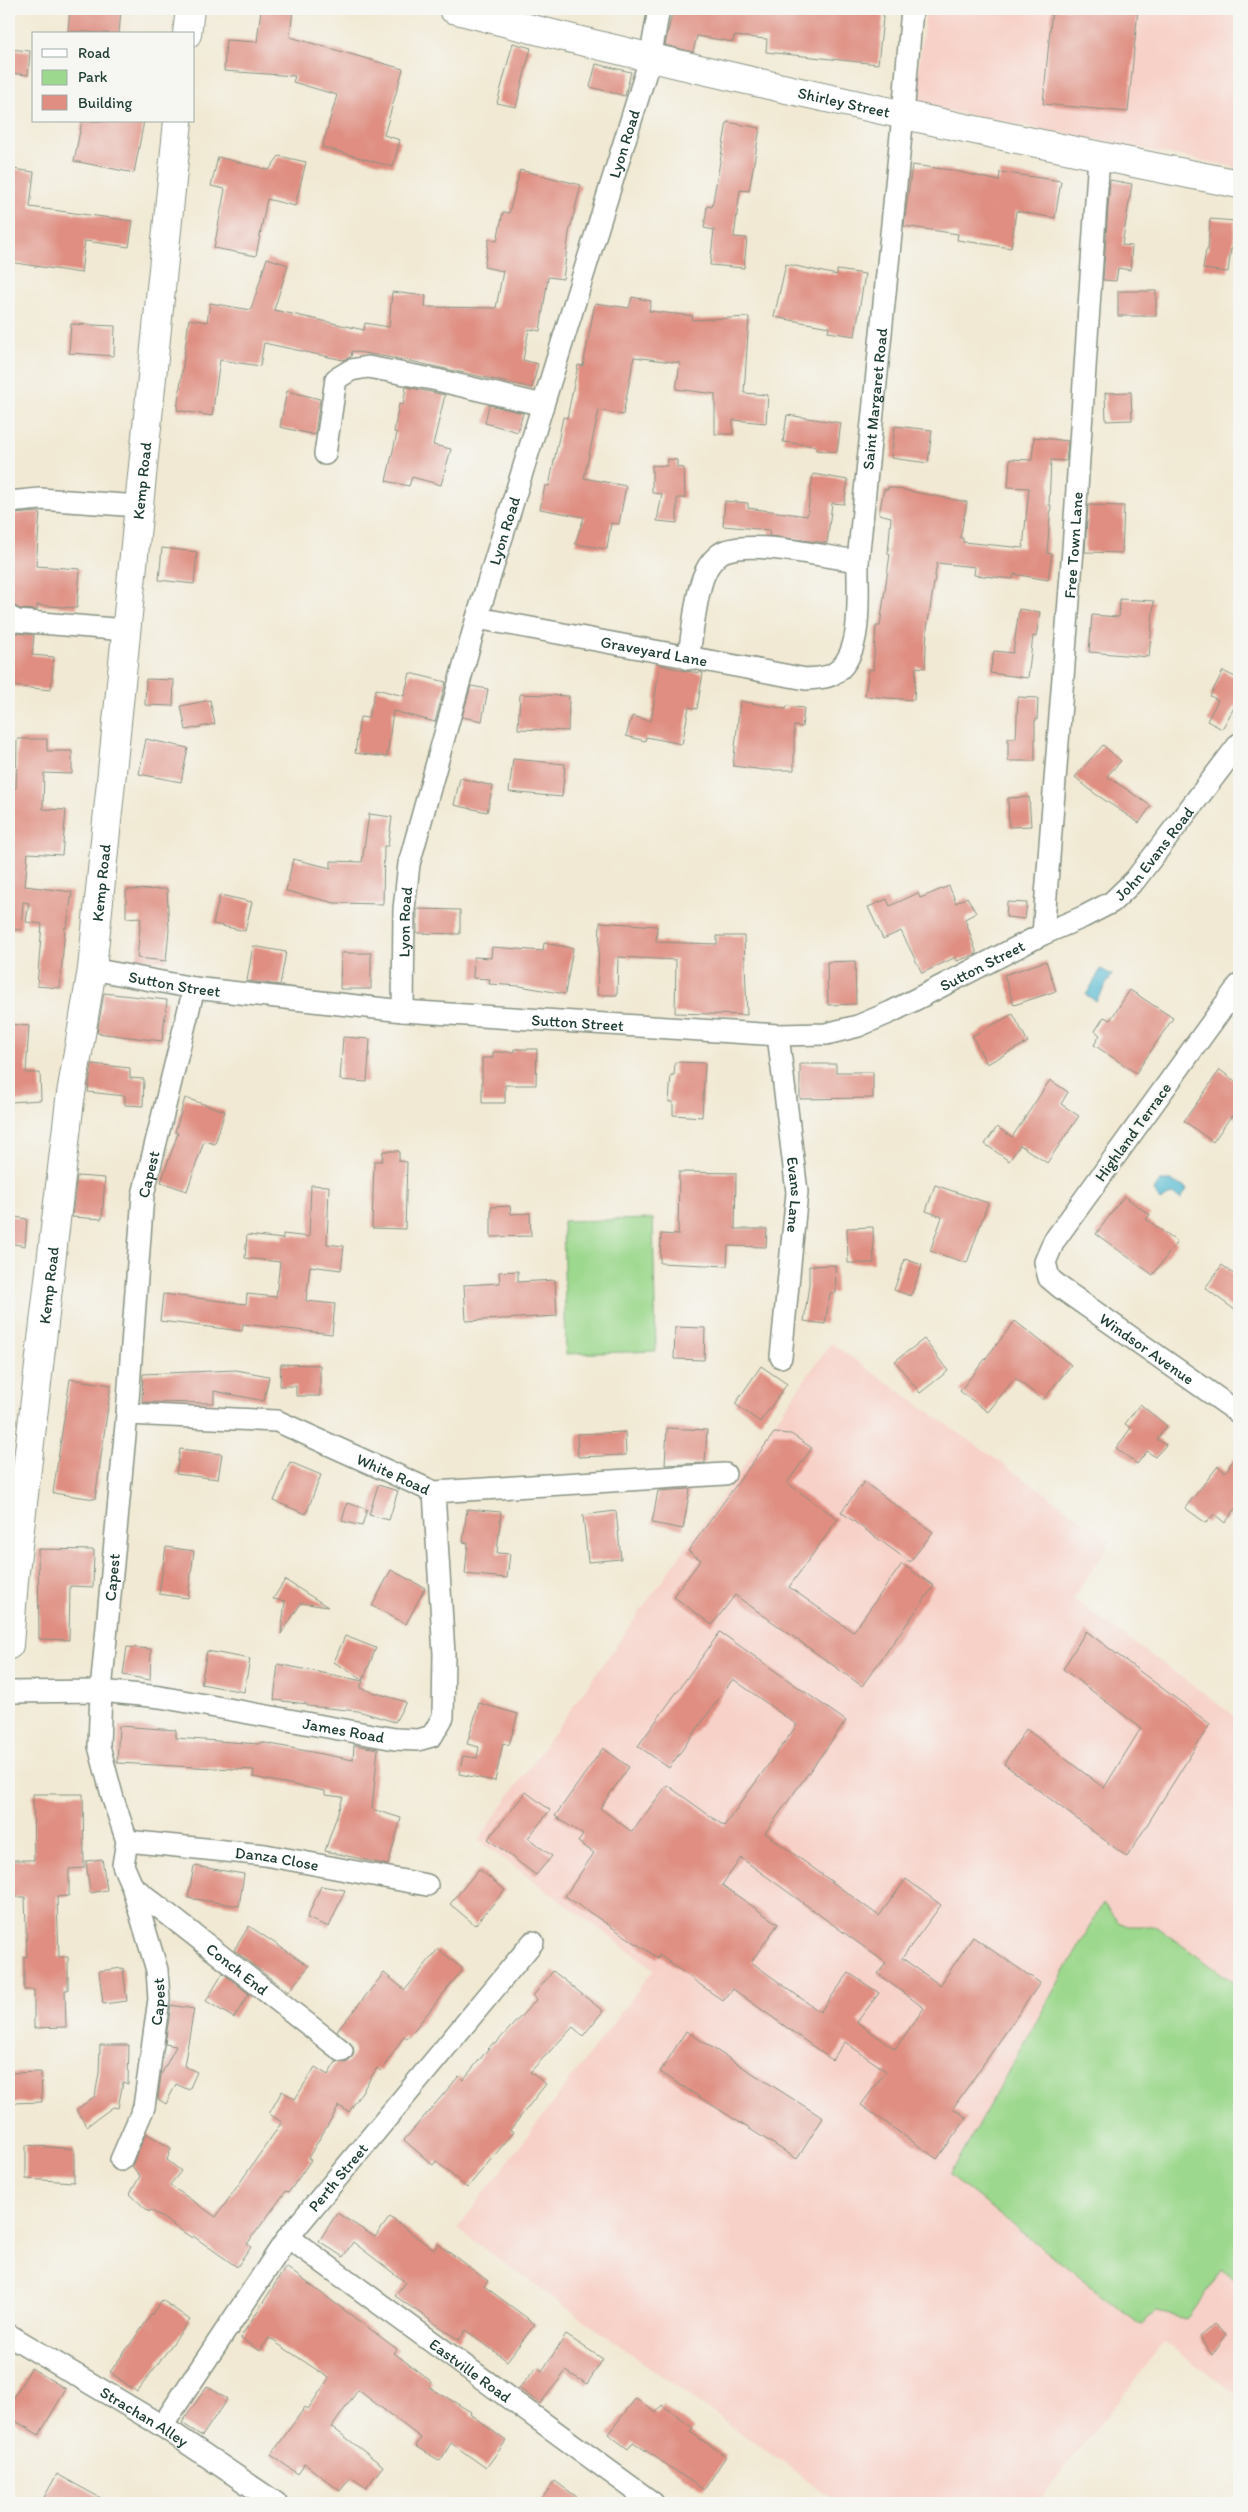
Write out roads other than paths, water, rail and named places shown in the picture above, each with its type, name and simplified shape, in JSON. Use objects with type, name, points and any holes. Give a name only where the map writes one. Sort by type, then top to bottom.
[{"type":"main road","points":[[187,32],[190,9]]},
{"type":"main road","name":"Shirley Street","points":[[453,9],[650,59],[903,115],[1239,184]]},
{"type":"main road","name":"Kemp Road","points":[[9,1644],[14,1580],[70,1100],[92,969],[178,122]]},
{"type":"street","name":"Lyon Road","points":[[403,1011],[404,910],[409,864],[477,618],[650,59],[659,9]]},
{"type":"street","name":"Saint Margaret Road","points":[[832,675],[850,658],[854,648],[858,561],[912,9]]},
{"type":"street","name":"Free Town Lane","points":[[1043,934],[1074,549],[1099,156]]},
{"type":"street","points":[[325,454],[336,379],[351,370],[368,367],[437,380],[543,405]]},
{"type":"street","points":[[9,502],[40,499],[139,506]]},
{"type":"street","points":[[688,659],[705,573],[713,560],[723,552],[740,548],[760,548],[858,561]]},
{"type":"street","points":[[9,617],[17,620],[126,630]]},
{"type":"street","name":"Graveyard Lane","points":[[477,618],[806,680],[832,675]]},
{"type":"street","name":"John Evans Road","points":[[1043,934],[1083,918],[1118,896],[1135,880],[1239,744]]},
{"type":"street","name":"Sutton Street","points":[[92,969],[194,988],[403,1011],[778,1035],[826,1034],[858,1026],[891,1012],[1043,934]]},
{"type":"street","name":"Highland Terrace","points":[[1055,1283],[1049,1278],[1045,1266],[1049,1248],[1232,1009],[1239,985]]},
{"type":"street","name":"Capest","points":[[122,2160],[144,2107],[159,1999],[157,1970],[132,1886],[123,1865],[127,1841],[112,1799],[99,1746],[102,1691],[128,1414],[143,1195],[194,988]]},
{"type":"street","name":"Evans Lane","points":[[778,1035],[797,1192],[781,1357]]},
{"type":"street","name":"Windsor Avenue","points":[[1055,1283],[1239,1414]]},
{"type":"street","name":"White Road","points":[[128,1414],[277,1421],[434,1492],[725,1474]]},
{"type":"street","name":"James Road","points":[[9,1692],[102,1691],[160,1697],[395,1739],[418,1740],[432,1736],[441,1723],[444,1709],[444,1654],[434,1492]]},
{"type":"street","name":"Danza Close","points":[[127,1841],[265,1855],[427,1885]]},
{"type":"street","name":"Conch End","points":[[132,1886],[342,2051]]},
{"type":"street","name":"Perth Street","points":[[162,2426],[288,2237],[532,1942]]},
{"type":"street","name":"Eastville Road","points":[[288,2237],[653,2503]]},
{"type":"street","name":"Strachan Alley","points":[[9,2336],[162,2426],[276,2503]]},
{"type":"water","points":[[1101,969],[1112,975],[1096,1001],[1086,995]]},
{"type":"water","points":[[1160,1181],[1172,1181],[1187,1189],[1181,1199],[1172,1194],[1160,1201],[1154,1190]]}]
